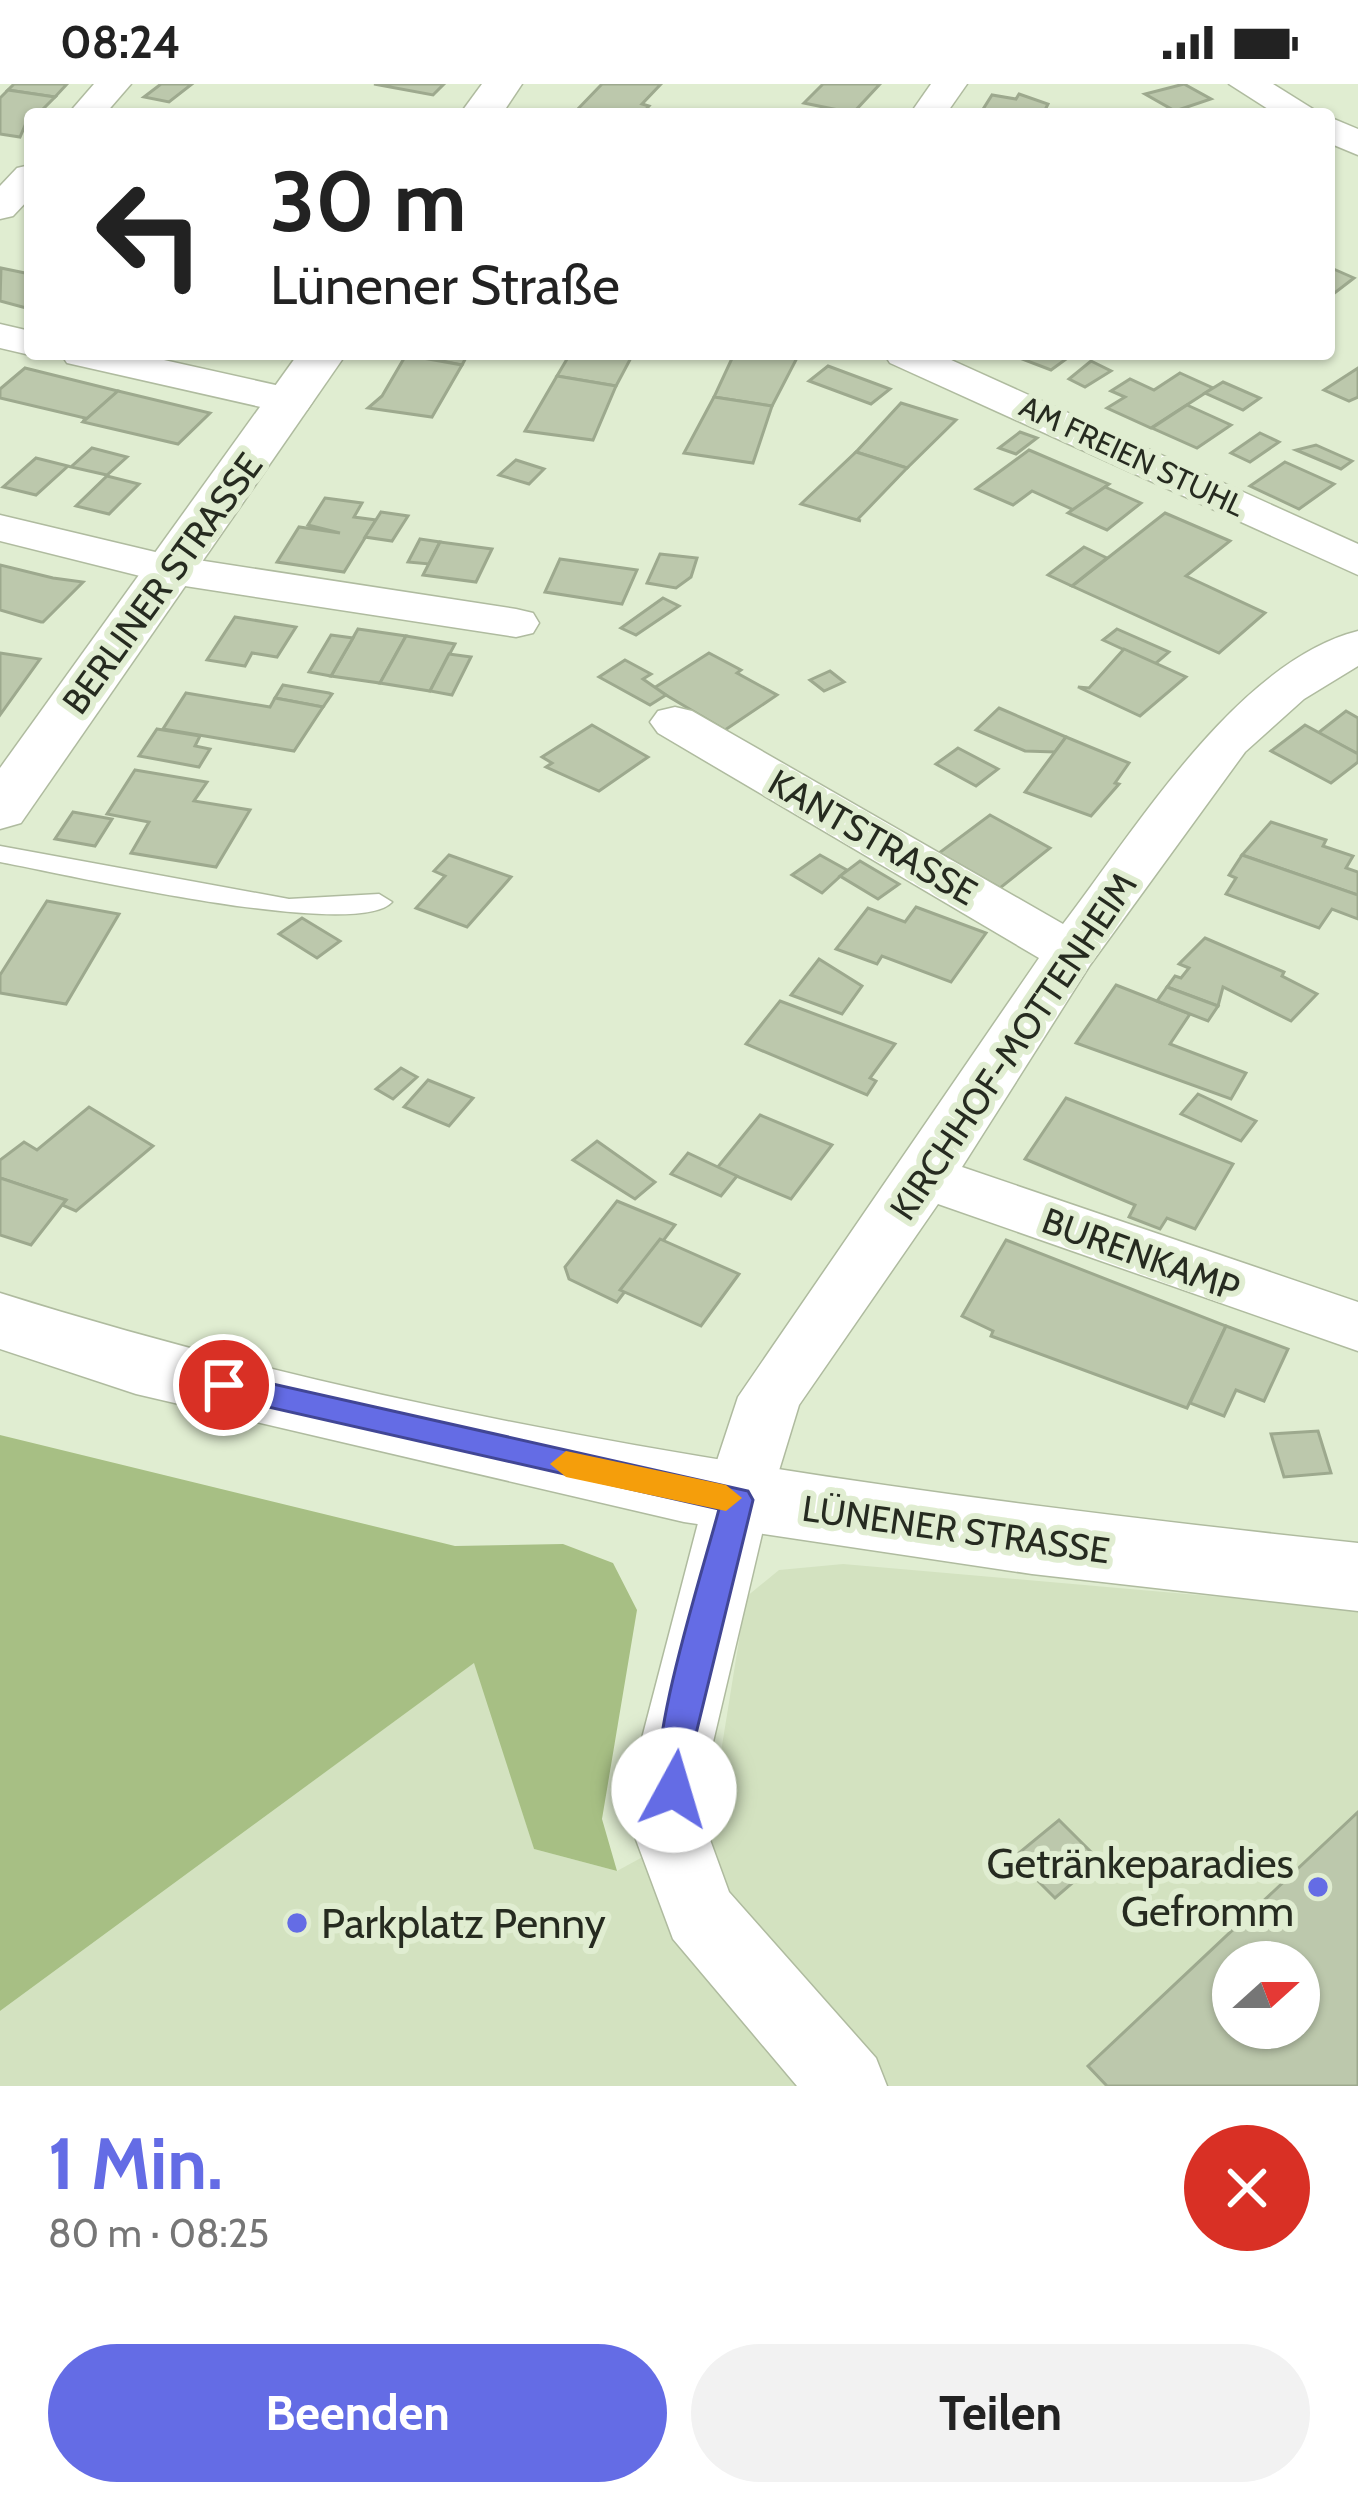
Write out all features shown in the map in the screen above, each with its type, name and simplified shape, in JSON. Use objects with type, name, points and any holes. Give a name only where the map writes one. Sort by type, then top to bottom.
[{"type":"main road","name":"BERLINER STRASSE","points":[[0,810],[318,360]]},
{"type":"main road","name":"LÜNENER STRASSE","points":[[0,1321],[136,1365],[737,1500],[1358,1577]]},
{"type":"street","points":[[91,108],[113,84]]},
{"type":"street","points":[[1247,84],[1292,108]]},
{"type":"street","points":[[0,208],[24,182]]},
{"type":"street","points":[[109,360],[292,400]]},
{"type":"street","name":"AM FREIEN STUHL","points":[[917,360],[1358,561]]},
{"type":"street","points":[[0,528],[172,570],[516,623]]},
{"type":"street","name":"KIRCHHOF-MOTTENHEIM","points":[[848,2086],[700,1914],[671,1837],[677,1742],[737,1500],[770,1397],[925,1177],[1071,952],[1228,741],[1287,689],[1358,645]]},
{"type":"street","name":"KANTSTRASSE","points":[[675,722],[1071,952]]},
{"type":"street","name":"BURENKAMP","points":[[925,1177],[1358,1327]]},
{"type":"lane","points":[[0,854],[289,907],[379,902]]},
{"type":"shaded area","points":[[843,1564],[1358,1609],[1358,2086],[0,2086],[0,2011],[475,1662],[534,1849],[617,1871],[710,1820],[746,1597],[779,1570]]},
{"type":"green space","points":[[0,1435],[455,1546],[563,1544],[613,1563],[637,1610],[602,1819],[617,1871],[534,1849],[474,1663],[0,2011]]},
{"type":"building","points":[[14,84],[67,84],[55,97],[8,90]]},
{"type":"building","points":[[161,84],[192,84],[169,102],[144,97]]},
{"type":"building","points":[[374,84],[444,84],[433,95]]},
{"type":"building","points":[[602,84],[661,84],[642,104],[647,108],[579,108]]},
{"type":"building","points":[[823,84],[880,84],[858,108],[804,103]]},
{"type":"building","points":[[1184,84],[1211,99],[1170,108],[1145,94]]},
{"type":"building","points":[[8,90],[55,97],[44,108],[24,108],[20,137],[0,134],[0,98]]},
{"type":"building","points":[[1019,94],[1048,104],[1046,108],[984,108],[992,95],[1016,99]]},
{"type":"building","points":[[1,268],[24,273],[24,307],[0,301]]},
{"type":"building","points":[[1335,270],[1354,278],[1335,293]]},
{"type":"building","points":[[403,360],[462,365],[432,417],[368,408],[382,396]]},
{"type":"building","points":[[566,360],[630,360],[616,386],[557,376]]},
{"type":"building","points":[[731,360],[796,360],[772,406],[714,397]]},
{"type":"building","points":[[1025,360],[1065,360],[1051,370]]},
{"type":"building","points":[[1091,361],[1111,371],[1085,387],[1069,379]]},
{"type":"building","points":[[828,366],[890,389],[871,404],[809,381]]},
{"type":"building","points":[[25,368],[118,391],[83,422],[85,418],[0,398],[0,389]]},
{"type":"building","points":[[1358,368],[1358,397],[1349,401],[1324,390]]},
{"type":"building","points":[[1180,373],[1213,388],[1151,428],[1107,408],[1125,397],[1111,391],[1130,379],[1154,390]]},
{"type":"building","points":[[557,376],[616,386],[593,440],[525,431]]},
{"type":"building","points":[[1223,382],[1260,398],[1243,410],[1205,393]]},
{"type":"building","points":[[118,391],[210,413],[178,444],[83,422]]},
{"type":"building","points":[[714,397],[772,406],[753,463],[684,453]]},
{"type":"building","points":[[901,403],[956,420],[907,468],[856,452]]},
{"type":"building","points":[[1187,405],[1231,425],[1197,448],[1152,428]]},
{"type":"building","points":[[1020,432],[1037,438],[1016,454],[999,448]]},
{"type":"building","points":[[1260,433],[1279,442],[1250,462],[1231,453]]},
{"type":"building","points":[[1316,445],[1352,461],[1341,469],[1296,450]]},
{"type":"building","points":[[92,448],[127,457],[107,475],[71,467]]},
{"type":"building","points":[[1029,450],[1109,484],[1074,510],[1032,491],[1013,505],[976,489]]},
{"type":"building","points":[[856,452],[907,468],[857,520],[801,504]]},
{"type":"building","points":[[36,458],[68,466],[36,495],[3,487]]},
{"type":"building","points":[[516,460],[544,469],[529,484],[499,475]]},
{"type":"building","points":[[1285,462],[1334,484],[1299,509],[1250,486]]},
{"type":"building","points":[[107,476],[139,484],[109,514],[76,506]]},
{"type":"building","points":[[1105,487],[1141,503],[1107,530],[1068,513]]},
{"type":"building","points":[[325,498],[362,503],[354,517],[376,520],[344,572],[277,562],[299,527],[340,533],[308,525]]},
{"type":"building","points":[[381,512],[408,516],[392,541],[365,537]]},
{"type":"building","points":[[1165,513],[1230,541],[1186,576],[1265,613],[1219,653],[1072,586]]},
{"type":"building","points":[[420,539],[440,542],[429,564],[408,562]]},
{"type":"building","points":[[440,542],[492,549],[476,582],[423,575]]},
{"type":"building","points":[[1084,547],[1107,558],[1072,586],[1048,575]]},
{"type":"building","points":[[660,554],[697,558],[691,577],[676,588],[647,583]]},
{"type":"building","points":[[560,559],[637,570],[622,604],[545,592]]},
{"type":"building","points":[[0,565],[83,582],[41,622],[0,610]]},
{"type":"building","points":[[663,598],[679,606],[636,635],[621,628]]},
{"type":"building","points":[[235,617],[296,627],[277,657],[252,653],[245,666],[207,660]]},
{"type":"building","points":[[358,629],[406,636],[380,683],[331,676]]},
{"type":"building","points":[[1117,629],[1169,652],[1155,664],[1103,640]]},
{"type":"building","points":[[331,635],[353,638],[331,676],[309,672]]},
{"type":"building","points":[[406,636],[455,644],[430,691],[380,683]]},
{"type":"building","points":[[1124,649],[1186,677],[1140,716],[1078,687],[1089,688]]},
{"type":"building","points":[[0,653],[40,659],[0,715]]},
{"type":"building","points":[[709,653],[777,695],[725,730],[654,688]]},
{"type":"building","points":[[449,654],[471,657],[452,695],[430,691]]},
{"type":"building","points":[[625,660],[651,674],[643,679],[666,695],[650,705],[599,677]]},
{"type":"building","points":[[830,671],[844,682],[824,691],[810,680]]},
{"type":"building","points":[[283,685],[332,694],[323,707],[275,698]]},
{"type":"building","points":[[186,693],[270,707],[275,698],[323,707],[294,751],[163,729]]},
{"type":"building","points":[[999,708],[1066,737],[1055,752],[1025,751],[976,730]]},
{"type":"building","points":[[1346,711],[1358,718],[1358,754],[1318,733]]},
{"type":"building","points":[[592,725],[648,757],[599,791],[546,767],[552,763],[542,757]]},
{"type":"building","points":[[1305,725],[1358,754],[1358,762],[1331,783],[1271,751]]},
{"type":"building","points":[[157,729],[200,736],[195,746],[210,749],[199,767],[139,756]]},
{"type":"building","points":[[1066,737],[1129,763],[1115,783],[1119,784],[1091,816],[1025,792]]},
{"type":"building","points":[[958,748],[998,769],[976,786],[936,764]]},
{"type":"building","points":[[135,770],[207,782],[194,801],[250,810],[216,867],[131,853],[149,822],[107,814]]},
{"type":"building","points":[[73,812],[112,819],[95,846],[55,839]]},
{"type":"building","points":[[990,815],[1050,848],[1000,888],[939,853]]},
{"type":"building","points":[[1271,822],[1326,840],[1323,846],[1353,856],[1346,868],[1358,872],[1358,895],[1242,855]]},
{"type":"building","points":[[449,855],[511,877],[467,927],[416,908],[445,876],[434,871]]},
{"type":"building","points":[[820,855],[847,870],[822,893],[792,875]]},
{"type":"building","points":[[1242,855],[1358,895],[1358,919],[1332,909],[1319,928],[1226,894],[1236,878],[1229,875]]},
{"type":"building","points":[[860,861],[899,884],[878,899],[840,876]]},
{"type":"building","points":[[47,901],[119,914],[66,1004],[0,993],[0,975]]},
{"type":"building","points":[[916,907],[986,933],[951,982],[882,956],[877,964],[836,949],[868,908],[905,922]]},
{"type":"building","points":[[302,918],[340,941],[317,958],[279,934]]},
{"type":"building","points":[[1205,938],[1284,972],[1282,976],[1317,994],[1291,1021],[1223,987],[1218,1006],[1167,987],[1189,968],[1179,964]]},
{"type":"building","points":[[819,959],[862,986],[842,1014],[791,995]]},
{"type":"building","points":[[1116,985],[1190,1014],[1170,1044],[1246,1073],[1231,1099],[1076,1043]]},
{"type":"building","points":[[1167,987],[1218,1006],[1208,1021],[1157,1001]]},
{"type":"building","points":[[780,1001],[895,1044],[870,1078],[876,1081],[867,1095],[746,1044]]},
{"type":"building","points":[[401,1068],[417,1077],[393,1099],[376,1089]]},
{"type":"building","points":[[428,1080],[473,1098],[449,1126],[404,1107]]},
{"type":"building","points":[[1198,1094],[1256,1121],[1241,1141],[1181,1114]]},
{"type":"building","points":[[1066,1098],[1233,1164],[1195,1229],[1167,1218],[1160,1229],[1129,1217],[1135,1205],[1025,1159]]},
{"type":"building","points":[[89,1107],[153,1146],[76,1211],[62,1205],[66,1200],[0,1178],[0,1160],[24,1142],[37,1150]]},
{"type":"building","points":[[760,1115],[832,1145],[791,1199],[717,1168]]},
{"type":"building","points":[[597,1141],[655,1182],[635,1199],[573,1160]]},
{"type":"building","points":[[688,1153],[737,1176],[721,1196],[671,1174]]},
{"type":"building","points":[[0,1178],[66,1200],[31,1245],[0,1235]]},
{"type":"building","points":[[617,1201],[675,1225],[617,1302],[569,1279],[565,1267]]},
{"type":"building","points":[[660,1239],[739,1274],[701,1326],[620,1290]]},
{"type":"building","points":[[1006,1240],[1226,1326],[1187,1408],[991,1336],[993,1331],[962,1316]]},
{"type":"building","points":[[1226,1326],[1288,1349],[1264,1401],[1236,1390],[1224,1416],[1190,1403]]},
{"type":"building","points":[[1318,1431],[1331,1473],[1284,1477],[1271,1434]]},
{"type":"building","name":"Getränkeparadies Gefromm","points":[[1358,1812],[1358,2086],[1107,2086],[1088,2066],[1212,1949],[1212,2049],[1320,2049],[1320,1941],[1221,1941]]},
{"type":"building","points":[[1059,1820],[1099,1860],[1055,1898],[1014,1857]]},
{"type":"slow traffic","points":[[566,1464],[726,1498]]},
{"type":"place","name":"Getränkeparadies Gefromm","points":[[1318,1887]]},
{"type":"place","name":"Parkplatz Penny","points":[[297,1923]]},
{"type":"route","points":[[224,1385],[737,1500],[677,1742],[674,1790]]}]
